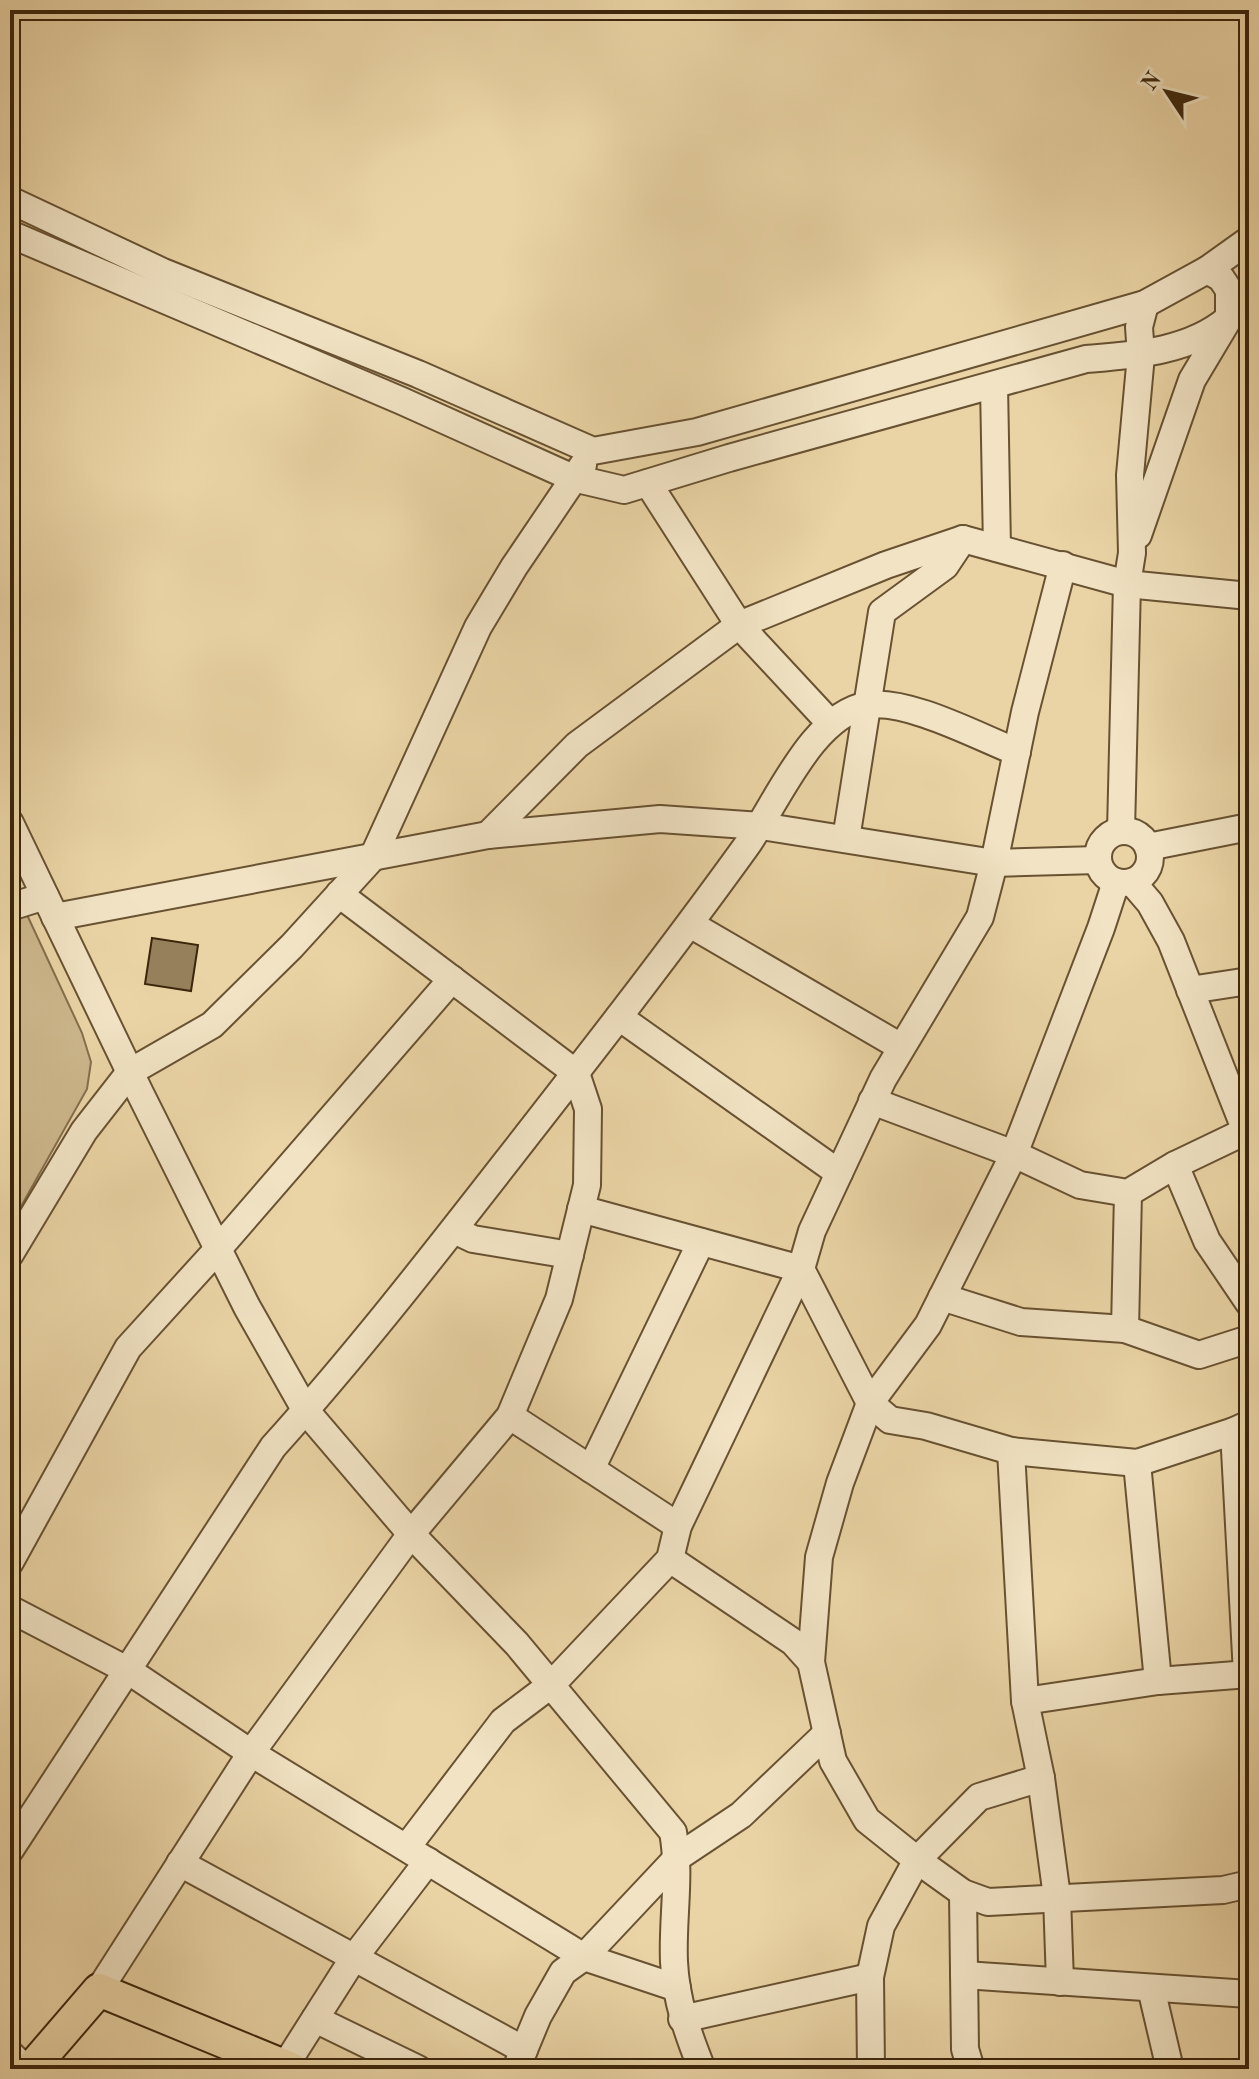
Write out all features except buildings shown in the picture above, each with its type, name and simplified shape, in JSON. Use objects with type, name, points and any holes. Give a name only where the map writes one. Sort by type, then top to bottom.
[{"type":"main road","points":[[28,2069],[99,1990],[277,2066]]},
{"type":"street","points":[[10,200],[163,272],[418,374],[593,451],[697,432],[1145,304],[1207,270],[1249,240]]},
{"type":"street","points":[[10,234],[402,401],[573,478],[624,490],[1086,359],[1141,355],[1188,342],[1239,312]]},
{"type":"street","points":[[1207,270],[1221,278],[1239,312]]},
{"type":"street","points":[[1121,831],[1127,584],[1132,553],[1192,380],[1239,312],[1249,288]]},
{"type":"street","points":[[1132,553],[1130,475],[1141,355],[1139,327],[1145,304]]},
{"type":"street","points":[[994,385],[997,548]]},
{"type":"street","points":[[10,1254],[84,1131],[130,1072],[212,1025],[373,857],[478,627],[514,567],[593,451]]},
{"type":"street","points":[[648,483],[739,625],[830,723]]},
{"type":"street","points":[[846,839],[882,612],[945,566],[963,539]]},
{"type":"street","points":[[488,835],[577,745],[739,625],[886,565],[963,539],[1127,584],[1249,596]]},
{"type":"street","points":[[277,2066],[315,2019],[503,1721],[552,1684],[670,1559],[678,1526],[801,1269],[812,1231],[872,1101],[980,917],[1063,565]]},
{"type":"street","points":[[10,1850],[273,1447],[454,1230],[576,1073],[690,924],[761,826],[803,754],[830,723],[868,705],[908,708],[1017,752]]},
{"type":"street","points":[[10,907],[50,906],[373,857],[488,835],[660,819],[761,826],[994,863],[1098,860]]},
{"type":"street","points":[[10,823],[247,1307],[306,1411],[411,1534],[552,1684],[673,1832],[678,1857],[674,1959],[677,1988],[682,2019],[702,2069]]},
{"type":"street","points":[[1148,847],[1249,827]]},
{"type":"street","points":[[872,1101],[1014,1154],[1080,1185],[1128,1193],[1175,1165],[1247,1135],[1171,941],[1150,903],[1124,882],[1104,873],[1098,860],[1101,844],[1106,838],[1121,831],[1137,835],[1148,847],[1149,864],[1140,878],[1124,882],[1101,928],[1014,1154],[928,1325],[870,1403],[840,1483],[819,1557],[811,1662],[833,1761],[867,1820],[963,1893],[988,1902],[1236,1887],[1249,1877]]},
{"type":"street","points":[[99,1990],[251,1753],[411,1534],[510,1416],[559,1299],[587,1185],[588,1109],[576,1073],[339,894]]},
{"type":"street","points":[[690,924],[901,1047]]},
{"type":"street","points":[[10,1562],[128,1348],[452,979]]},
{"type":"street","points":[[1190,990],[1249,981]]},
{"type":"street","points":[[619,1017],[839,1173]]},
{"type":"street","points":[[1175,1165],[1207,1241],[1249,1303]]},
{"type":"street","points":[[1125,1329],[1128,1193]]},
{"type":"street","points":[[581,1209],[801,1269],[870,1403],[890,1420],[926,1426],[1011,1451],[1137,1463],[1241,1428],[1248,1674],[1158,1681],[1025,1701]]},
{"type":"street","points":[[454,1230],[473,1239],[570,1255]]},
{"type":"street","points":[[591,1469],[701,1242]]},
{"type":"street","points":[[942,1297],[1021,1322],[1125,1329],[1199,1355],[1249,1339]]},
{"type":"street","points":[[510,1416],[678,1526]]},
{"type":"street","points":[[1011,1451],[1025,1701],[1041,1778],[1057,1897],[1060,1982]]},
{"type":"street","points":[[1137,1463],[1158,1681]]},
{"type":"street","points":[[670,1559],[793,1642],[811,1662]]},
{"type":"street","points":[[10,1609],[129,1671],[251,1753],[584,1957],[677,1988]]},
{"type":"street","points":[[180,1863],[353,1959],[520,2059],[538,2016],[563,1972],[584,1957],[678,1857],[741,1815],[827,1733]]},
{"type":"street","points":[[871,2069],[870,1977],[881,1926],[917,1860],[979,1797],[1041,1778]]},
{"type":"street","points":[[963,1893],[965,2049],[971,2069]]},
{"type":"street","points":[[964,1975],[1249,1994]]},
{"type":"street","points":[[682,2019],[870,1977]]},
{"type":"street","points":[[1151,1988],[1170,2069]]},
{"type":"street","points":[[315,2019],[418,2069]]},
{"type":"street","points":[[10,2054],[28,2069]]},
{"type":"shaded area","points":[[15,889],[82,1033],[91,1062],[87,1089],[10,1226],[10,897]]}]
